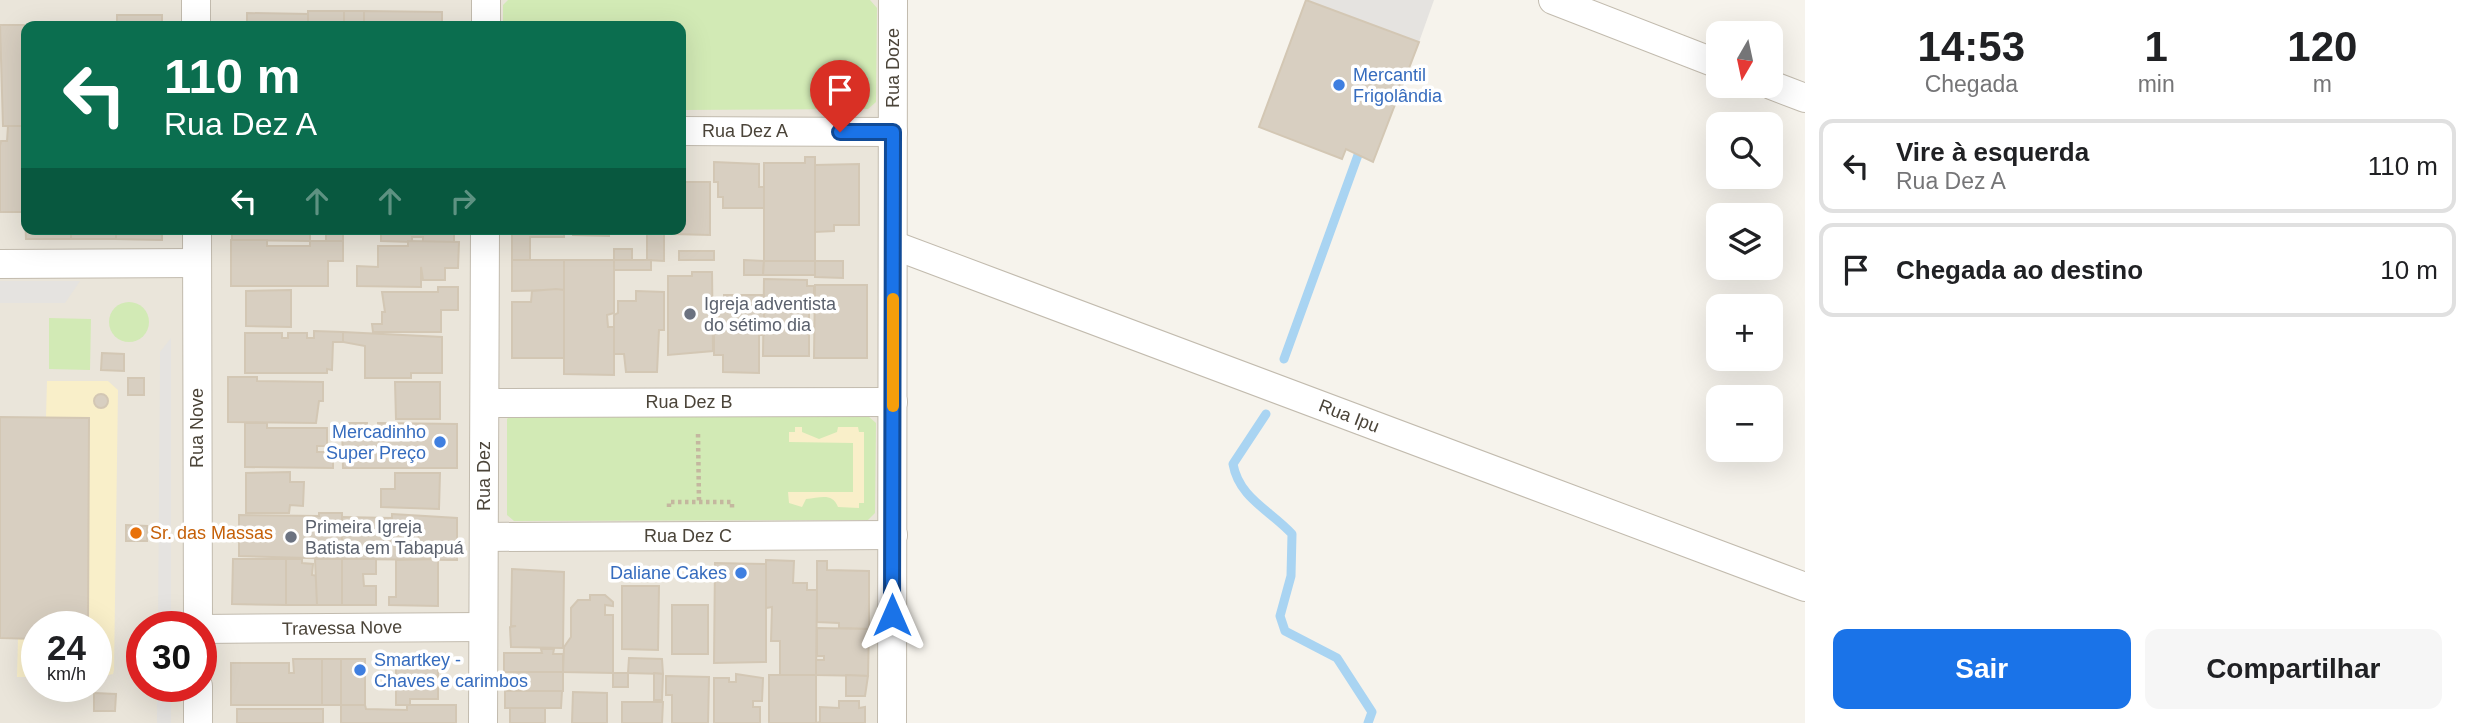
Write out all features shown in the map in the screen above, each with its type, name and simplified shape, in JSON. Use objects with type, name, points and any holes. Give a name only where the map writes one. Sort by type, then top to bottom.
[{"type":"street","points":[[196,0],[196,21]]},
{"type":"street","points":[[486,0],[486,21]]},
{"type":"street","name":"Rua Doze","points":[[892,723],[893,0]]},
{"type":"street","points":[[1553,0],[1706,59]]},
{"type":"street","points":[[1783,90],[1805,98]]},
{"type":"street","name":"Rua Dez A","points":[[686,131],[893,132]]},
{"type":"street","name":"Rua Nove","points":[[197,235],[200,611]]},
{"type":"street","name":"Rua Dez","points":[[483,723],[485,235]]},
{"type":"street","name":"Rua Ipu","points":[[893,245],[1805,587]]},
{"type":"street","points":[[0,264],[197,263]]},
{"type":"street","name":"Rua Dez B","points":[[485,402],[893,402]]},
{"type":"street","name":"Rua Dez C","points":[[484,537],[892,535]]},
{"type":"street","name":"Travessa Nove","points":[[217,628],[484,627]]},
{"type":"street","points":[[198,702],[198,723]]},
{"type":"path","points":[[698,434],[698,502]]},
{"type":"shaded area","points":[[0,0],[893,0],[892,723],[0,723]]},
{"type":"shaded area","points":[[1306,0],[1434,0],[1419,42]]},
{"type":"shaded area","points":[[0,281],[80,281],[65,303],[0,303]]},
{"type":"shaded area","points":[[171,338],[171,611],[158,611],[160,352]]},
{"type":"shaded area","points":[[157,702],[171,702],[171,723],[157,723]]},
{"type":"green space","points":[[508,0],[870,0],[877,8],[876,102],[868,109],[686,110],[686,21],[503,21],[503,5]]},
{"type":"green space","points":[[129,302],[143,308],[149,322],[143,336],[129,342],[115,336],[109,322],[115,308]]},
{"type":"green space","points":[[49,318],[91,319],[90,370],[49,369]]},
{"type":"green space","points":[[514,412],[868,416],[876,423],[875,513],[868,520],[514,521],[507,515],[507,419]]},
{"type":"sand","points":[[47,381],[108,381],[118,390],[113,674],[112,611],[88,611],[89,418],[46,417]]},
{"type":"sand","points":[[795,427],[802,427],[802,432],[819,439],[837,432],[838,427],[858,427],[859,432],[864,432],[864,503],[859,503],[859,508],[838,507],[832,499],[825,497],[806,499],[802,507],[789,503],[788,492],[853,492],[853,443],[789,442],[789,432],[795,432]]},
{"type":"sand","points":[[18,638],[21,638],[21,677],[17,677]]},
{"type":"building","points":[[1306,0],[1419,42],[1373,162],[1346,149],[1342,159],[1259,127]]},
{"type":"building","points":[[308,11],[344,11],[344,21],[308,21]]},
{"type":"building","points":[[344,11],[364,11],[364,21],[344,21]]},
{"type":"building","points":[[364,11],[442,12],[442,21],[364,21]]},
{"type":"building","points":[[247,13],[308,14],[308,21],[247,21]]},
{"type":"building","points":[[117,15],[162,15],[162,21],[117,21]]},
{"type":"building","points":[[0,25],[21,25],[21,126],[3,126]]},
{"type":"building","points":[[8,126],[21,126],[21,212],[0,212],[0,146],[1,141],[7,141]]},
{"type":"building","points":[[805,157],[815,157],[815,261],[764,261],[764,163],[805,163]]},
{"type":"building","points":[[714,162],[759,164],[759,187],[764,187],[764,208],[723,208],[723,197],[718,197],[718,182],[714,182]]},
{"type":"building","points":[[859,164],[859,225],[834,225],[834,231],[815,232],[815,165]]},
{"type":"building","points":[[686,182],[710,182],[710,235],[686,234]]},
{"type":"building","points":[[26,235],[71,235],[71,239],[26,239]]},
{"type":"building","points":[[71,235],[116,235],[116,239],[71,239]]},
{"type":"building","points":[[116,235],[162,235],[162,240],[116,239]]},
{"type":"building","points":[[232,235],[310,235],[310,241],[232,240]]},
{"type":"building","points":[[326,235],[343,235],[343,241],[326,241]]},
{"type":"building","points":[[381,235],[454,235],[454,242],[423,242],[423,237],[412,237],[412,242],[381,241]]},
{"type":"building","points":[[512,235],[564,235],[530,237],[530,260],[512,260]]},
{"type":"building","points":[[647,235],[664,235],[664,261],[647,260]]},
{"type":"building","points":[[231,240],[267,240],[267,246],[310,246],[310,241],[343,241],[343,261],[328,261],[328,286],[231,286]]},
{"type":"building","points":[[408,241],[459,242],[458,268],[445,268],[445,280],[423,280],[421,267],[421,287],[357,286],[357,266],[378,267],[378,246],[408,246]]},
{"type":"building","points":[[614,249],[632,249],[632,260],[614,260]]},
{"type":"building","points":[[679,251],[714,251],[714,260],[679,260]]},
{"type":"building","points":[[512,260],[564,260],[564,290],[512,291]]},
{"type":"building","points":[[564,260],[614,260],[614,313],[607,315],[608,327],[614,327],[614,375],[564,374]]},
{"type":"building","points":[[614,260],[651,260],[651,270],[614,270]]},
{"type":"building","points":[[744,260],[764,261],[763,275],[744,275]]},
{"type":"building","points":[[764,261],[815,261],[815,275],[763,275]]},
{"type":"building","points":[[815,261],[843,261],[843,278],[815,277]]},
{"type":"building","name":"Igreja adventista do sétimo dia","points":[[692,272],[712,272],[713,351],[668,355],[668,276],[692,276]]},
{"type":"building","points":[[764,279],[807,280],[807,286],[814,286],[814,311],[809,310],[809,356],[763,356]]},
{"type":"building","points":[[815,285],[867,285],[867,358],[814,358]]},
{"type":"building","points":[[438,287],[458,287],[458,310],[441,310],[441,332],[373,332],[372,324],[382,324],[382,312],[385,312],[382,292],[438,292]]},
{"type":"building","points":[[291,290],[291,327],[246,326],[246,291]]},
{"type":"building","points":[[564,290],[564,358],[512,358],[512,302],[531,302],[532,291]]},
{"type":"building","points":[[636,291],[664,292],[664,330],[659,330],[657,372],[626,372],[624,354],[614,354],[614,315],[618,313],[618,301],[636,301]]},
{"type":"building","points":[[724,295],[764,295],[764,335],[759,335],[759,373],[723,372],[723,355],[714,355],[714,326],[719,326],[719,302],[724,302]]},
{"type":"building","points":[[314,331],[343,332],[343,342],[333,342],[332,370],[327,369],[327,373],[245,373],[245,333],[282,333],[282,338],[288,338],[288,333],[307,333],[307,338],[314,338]]},
{"type":"building","points":[[343,332],[442,337],[442,373],[411,373],[411,378],[365,378],[365,346],[343,342]]},
{"type":"building","points":[[102,353],[124,354],[124,371],[101,370]]},
{"type":"building","points":[[228,377],[257,377],[257,381],[323,382],[323,401],[319,401],[316,423],[228,422]]},
{"type":"building","points":[[128,378],[144,378],[144,395],[128,395]]},
{"type":"building","points":[[395,382],[440,382],[440,419],[396,419]]},
{"type":"building","points":[[101,394],[106,396],[106,406],[101,408],[96,406],[94,401],[96,396]]},
{"type":"building","points":[[0,417],[89,418],[88,611],[21,611],[21,639],[0,638]]},
{"type":"building","points":[[245,423],[267,423],[267,428],[327,428],[327,446],[317,446],[317,452],[333,452],[333,468],[245,467]]},
{"type":"building","points":[[342,423],[367,423],[367,427],[378,427],[378,423],[457,424],[457,468],[343,468]]},
{"type":"building","points":[[290,472],[290,482],[304,482],[303,506],[290,505],[289,513],[246,513],[246,473]]},
{"type":"building","points":[[395,473],[440,473],[439,509],[381,507],[381,489],[395,489]]},
{"type":"building","name":"Primeira Igreja Batista em Tabapuá","points":[[319,513],[342,513],[342,559],[239,556],[239,515],[319,516]]},
{"type":"building","points":[[392,514],[457,518],[457,560],[342,559],[342,517],[392,518]]},
{"type":"building","name":"Sr. das Massas","points":[[126,525],[147,526],[147,541],[126,541]]},
{"type":"building","points":[[233,559],[286,559],[286,605],[232,604]]},
{"type":"building","points":[[286,559],[302,559],[302,563],[313,564],[312,575],[318,576],[317,605],[286,605]]},
{"type":"building","points":[[315,559],[342,559],[342,605],[317,605]]},
{"type":"building","points":[[342,559],[376,559],[376,574],[363,574],[364,586],[376,586],[376,605],[342,605]]},
{"type":"building","points":[[438,559],[438,606],[389,605],[389,597],[396,597],[396,560]]},
{"type":"building","points":[[766,560],[794,561],[793,583],[807,583],[807,590],[817,590],[816,675],[780,675],[780,641],[771,641],[772,607],[766,608]]},
{"type":"building","points":[[817,561],[827,561],[827,570],[869,571],[869,629],[839,628],[839,623],[817,622]]},
{"type":"building","points":[[715,563],[766,564],[766,662],[714,663]]},
{"type":"building","points":[[512,569],[564,572],[563,648],[511,647],[510,627],[516,626],[511,626]]},
{"type":"building","points":[[622,586],[659,586],[658,650],[622,649]]},
{"type":"building","points":[[590,595],[605,595],[613,602],[613,606],[605,605],[605,615],[613,615],[613,673],[563,672],[564,647],[571,637],[571,608],[578,600],[590,600]]},
{"type":"building","points":[[672,605],[708,605],[708,654],[672,654]]},
{"type":"building","points":[[817,628],[869,629],[868,676],[816,675],[816,660],[824,660],[824,656],[817,656]]},
{"type":"building","points":[[541,649],[554,649],[553,654],[563,654],[563,672],[504,672],[504,653],[542,653]]},
{"type":"building","points":[[629,658],[662,659],[663,674],[628,673]]},
{"type":"building","points":[[293,659],[322,659],[322,705],[231,705],[231,663],[289,663],[289,673],[294,673]]},
{"type":"building","points":[[322,659],[341,659],[341,705],[322,705]]},
{"type":"building","points":[[341,659],[365,659],[365,705],[341,705]]},
{"type":"building","points":[[396,662],[438,663],[438,699],[410,699],[410,705],[396,705]]},
{"type":"building","points":[[514,672],[563,672],[563,691],[514,691]]},
{"type":"building","points":[[613,673],[628,673],[628,687],[613,687]]},
{"type":"building","points":[[654,673],[663,674],[662,700],[654,700]]},
{"type":"building","points":[[736,674],[763,678],[762,701],[753,701],[753,707],[760,707],[760,723],[714,723],[714,678],[729,678],[729,682],[736,682]]},
{"type":"building","points":[[769,675],[816,675],[816,723],[769,723]]},
{"type":"building","points":[[846,675],[868,676],[865,696],[846,696]]},
{"type":"building","points":[[666,676],[709,677],[708,723],[672,723],[672,695],[666,695]]},
{"type":"building","points":[[505,691],[562,691],[561,708],[505,708]]},
{"type":"building","points":[[573,692],[607,693],[607,723],[572,723]]},
{"type":"building","points":[[112,694],[116,694],[115,711],[94,711],[94,702],[112,702]]},
{"type":"building","points":[[839,701],[859,701],[859,708],[865,707],[865,723],[816,723],[820,722],[820,707],[839,708]]},
{"type":"building","points":[[622,702],[663,702],[662,723],[622,723]]},
{"type":"building","points":[[341,705],[365,705],[366,709],[407,710],[407,705],[456,705],[456,723],[341,723]]},
{"type":"building","points":[[510,708],[545,708],[545,723],[510,723]]},
{"type":"building","points":[[237,709],[323,709],[323,723],[237,723]]},
{"type":"waterway","points":[[1284,359],[1358,155]]},
{"type":"waterway","points":[[1266,414],[1233,464],[1236,476],[1249,495],[1292,534],[1291,576],[1280,616],[1285,631],[1337,658],[1372,712],[1368,723]]},
{"type":"slow traffic","points":[[893,299],[893,406]]},
{"type":"place","name":"Mercantil Frigolândia","points":[[1339,85]]},
{"type":"place","name":"Igreja adventista do sétimo dia","points":[[690,314]]},
{"type":"place","name":"Mercadinho Super Preço","points":[[440,442]]},
{"type":"place","name":"Sr. das Massas","points":[[136,533]]},
{"type":"place","name":"Primeira Igreja Batista em Tabapuá","points":[[291,537]]},
{"type":"place","name":"Daliane Cakes","points":[[741,573]]},
{"type":"place","name":"Smartkey - Chaves e carimbos","points":[[360,670]]},
{"type":"route","points":[[840,132],[893,132],[892,615]]}]
